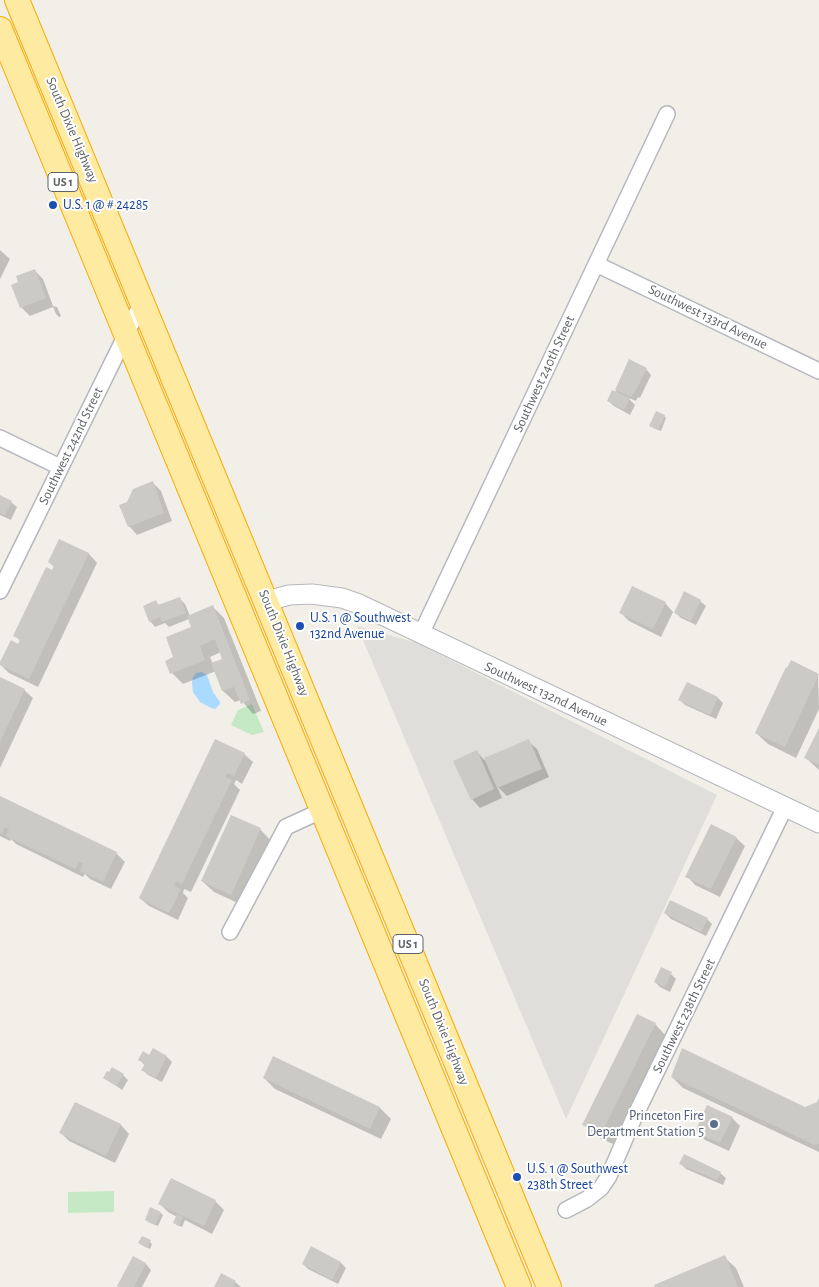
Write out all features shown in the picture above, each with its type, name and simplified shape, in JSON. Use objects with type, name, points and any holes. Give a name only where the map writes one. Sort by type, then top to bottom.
[{"type":"highway","name":"South Dixie Highway","points":[[18,0],[549,1287]]},
{"type":"highway","name":"South Dixie Highway","points":[[0,29],[519,1287]]},
{"type":"highway","points":[[0,29],[10,32],[17,37],[22,45],[76,177],[107,216]]},
{"type":"highway","points":[[174,452],[197,474],[241,578],[253,592],[267,600],[263,612],[265,636],[302,726],[314,762],[323,810]]},
{"type":"street","name":"Southwest 240th Street","points":[[421,634],[667,114]]},
{"type":"street","name":"Southwest 133rd Avenue","points":[[596,264],[819,371]]},
{"type":"street","name":"Southwest 242nd Street","points":[[0,591],[142,302]]},
{"type":"street","points":[[0,438],[60,467]]},
{"type":"street","name":"Southwest 132nd Avenue","points":[[267,600],[289,595],[312,594],[342,598],[370,609],[819,823]]},
{"type":"street","name":"Southwest 238th Street","points":[[566,1210],[587,1199],[600,1188],[609,1176],[633,1120],[785,807]]},
{"type":"street","points":[[230,932],[286,828],[323,810]]},
{"type":"shaded area","points":[[357,626],[417,643],[717,795],[566,1119]]},
{"type":"green space","points":[[252,704],[264,732],[252,735],[231,725],[238,710]]},
{"type":"green space","points":[[114,1191],[114,1212],[68,1213],[68,1192]]},
{"type":"water","points":[[202,672],[207,675],[213,692],[220,702],[215,709],[200,702],[193,692],[193,677],[196,673]]},
{"type":"building","points":[[35,269],[46,298],[20,308],[11,285],[18,282],[16,276]]},
{"type":"building","points":[[629,359],[647,368],[631,397],[615,390]]},
{"type":"building","points":[[612,390],[630,398],[624,410],[607,401]]},
{"type":"building","points":[[656,411],[665,415],[658,430],[649,426]]},
{"type":"building","points":[[153,481],[164,513],[128,527],[119,505],[127,502],[133,489]]},
{"type":"building","points":[[0,495],[12,501],[5,516],[0,513]]},
{"type":"building","points":[[59,539],[89,553],[29,679],[0,665],[0,662],[11,640],[18,644],[20,639],[13,636],[46,567],[52,570],[54,566],[48,562]]},
{"type":"building","points":[[632,586],[666,602],[653,629],[619,613]]},
{"type":"building","points":[[684,591],[701,600],[691,621],[674,613]]},
{"type":"building","points":[[180,597],[186,613],[162,622],[160,617],[149,622],[143,606],[156,600],[158,605]]},
{"type":"building","points":[[213,605],[250,700],[241,704],[234,687],[222,691],[211,663],[222,659],[215,639],[200,646],[205,660],[170,674],[165,661],[173,657],[166,637],[191,627],[187,616]]},
{"type":"building","points":[[791,660],[819,674],[785,747],[755,733]]},
{"type":"building","points":[[0,677],[25,689],[0,742]]},
{"type":"building","points":[[687,682],[718,697],[710,715],[678,700]]},
{"type":"building","points":[[819,728],[819,765],[804,758]]},
{"type":"building","points":[[215,739],[245,753],[234,776],[228,773],[225,777],[232,780],[182,884],[176,881],[174,886],[181,889],[169,913],[139,898]]},
{"type":"building","points":[[529,739],[542,769],[497,788],[484,758]]},
{"type":"building","points":[[477,750],[494,789],[471,800],[453,761]]},
{"type":"building","points":[[0,796],[117,852],[103,882],[80,871],[83,864],[79,862],[75,869],[6,836],[9,829],[5,827],[2,834],[0,833]]},
{"type":"building","points":[[231,815],[261,828],[231,895],[201,881]]},
{"type":"building","points":[[711,824],[737,837],[711,889],[685,877]]},
{"type":"building","points":[[670,900],[708,918],[701,932],[664,913]]},
{"type":"building","points":[[661,967],[672,972],[665,987],[654,982]]},
{"type":"building","points":[[637,1014],[656,1023],[601,1134],[582,1125]]},
{"type":"building","points":[[153,1048],[167,1056],[156,1078],[141,1070],[145,1064],[138,1060],[143,1051],[149,1055]]},
{"type":"building","points":[[682,1048],[805,1107],[817,1102],[819,1098],[819,1144],[815,1145],[671,1077]]},
{"type":"building","points":[[273,1056],[380,1107],[370,1129],[263,1078]]},
{"type":"building","points":[[112,1067],[124,1074],[116,1086],[103,1078]]},
{"type":"building","points":[[75,1102],[121,1124],[106,1156],[59,1133]]},
{"type":"building","name":"Princeton Fire Department Station 5","points":[[707,1105],[733,1117],[720,1143],[695,1132]]},
{"type":"building","points":[[684,1154],[721,1172],[717,1180],[679,1164]]},
{"type":"building","points":[[171,1178],[216,1200],[204,1226],[158,1204]]},
{"type":"building","points":[[150,1207],[161,1212],[155,1225],[145,1220]]},
{"type":"building","points":[[177,1214],[183,1217],[179,1226],[173,1223]]},
{"type":"building","points":[[142,1236],[151,1240],[147,1248],[138,1243]]},
{"type":"building","points":[[311,1246],[341,1262],[332,1280],[302,1264]]},
{"type":"building","points":[[725,1255],[738,1287],[655,1287],[654,1285]]},
{"type":"building","points":[[133,1256],[146,1263],[134,1287],[119,1287],[117,1286]]},
{"type":"building","points":[[221,1273],[236,1281],[233,1287],[214,1287]]},
{"type":"place","name":"U.S. 1 @ # 24285","points":[[53,205]]},
{"type":"place","name":"U.S. 1 @ Southwest 132nd Avenue","points":[[300,626]]},
{"type":"place","name":"Princeton Fire Department Station 5","points":[[714,1124]]},
{"type":"place","name":"U.S. 1 @ Southwest 238th Street","points":[[517,1177]]}]
